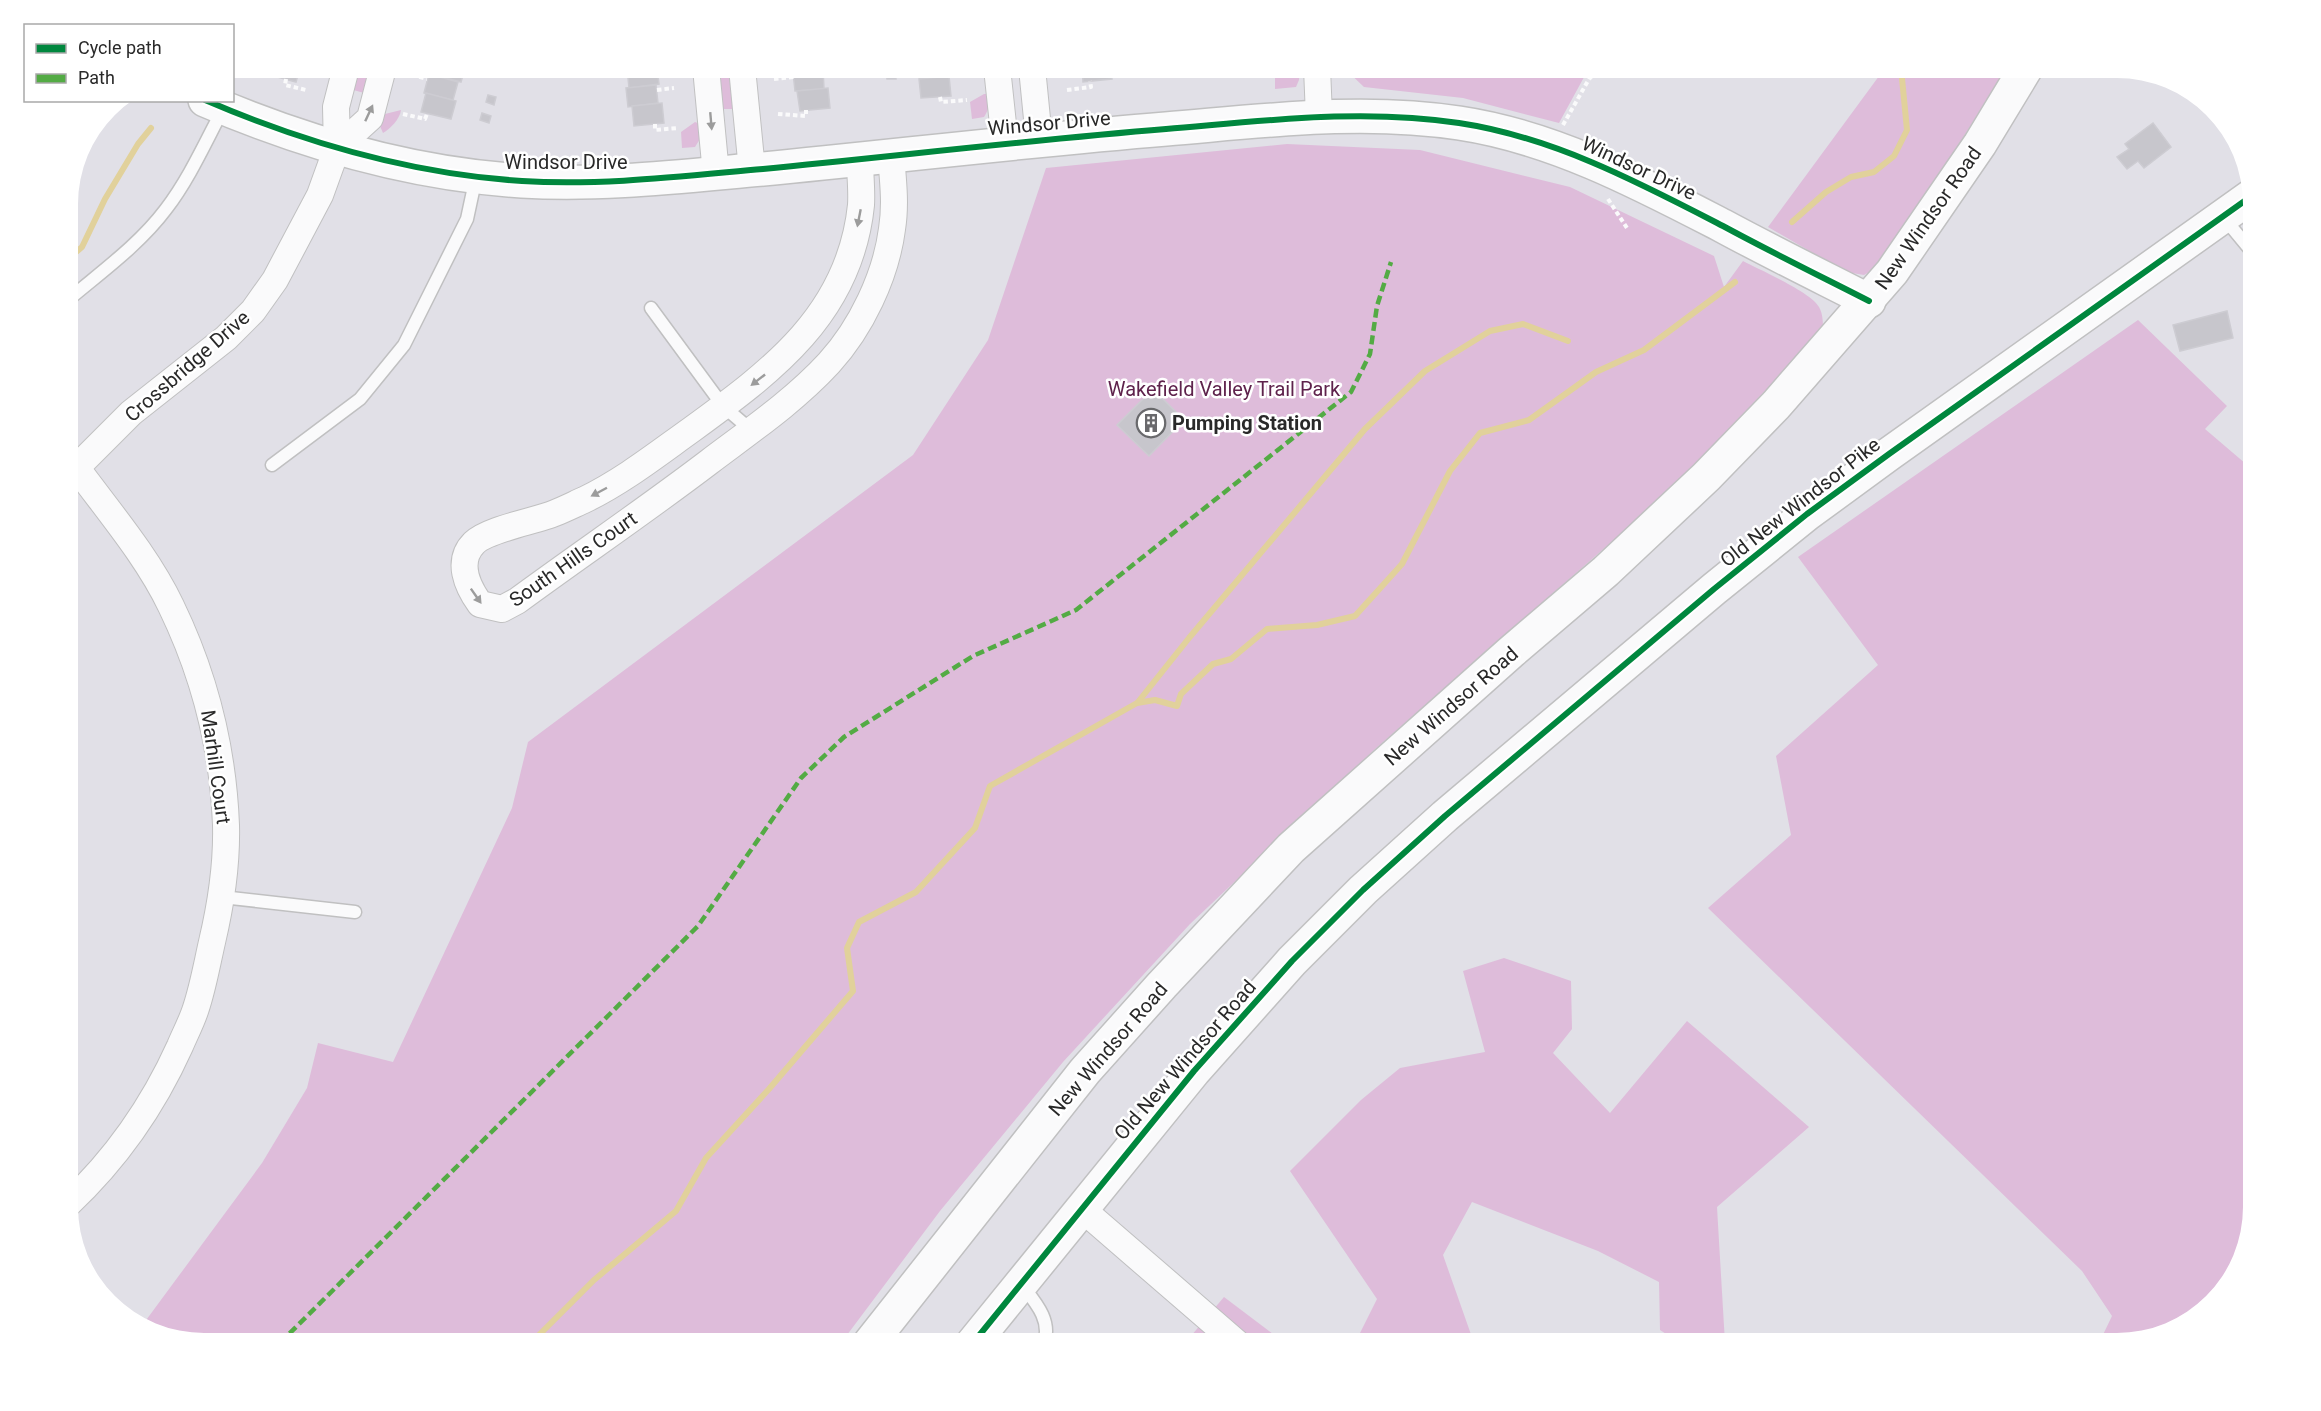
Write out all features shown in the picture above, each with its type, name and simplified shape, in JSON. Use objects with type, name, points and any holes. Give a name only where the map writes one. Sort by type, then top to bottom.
[{"type":"street","points":[[337,148],[336,107],[343,78]]},
{"type":"street","points":[[337,148],[370,118],[380,78]]},
{"type":"street","points":[[707,78],[716,174]]},
{"type":"street","points":[[743,78],[752,170]]},
{"type":"street","points":[[998,78],[1005,143]]},
{"type":"street","points":[[1033,78],[1039,139]]},
{"type":"street","points":[[1317,78],[1319,116]]},
{"type":"street","name":"New Windsor Road","points":[[879,1333],[1085,1071],[1162,985],[1292,848],[1511,652],[1606,571],[1706,477],[1776,405],[1892,272],[1980,144],[2020,78]]},
{"type":"street","name":"Windsor Drive","points":[[214,104],[337,148],[405,165],[523,181],[580,181],[716,174],[1039,139],[1319,116],[1380,116],[1460,123],[1556,149],[1601,166],[1658,192],[1869,301]]},
{"type":"street","name":"Crossbridge Drive","points":[[78,466],[131,413],[226,338],[253,311],[275,280],[302,230],[320,195],[337,148]]},
{"type":"street","name":"South Hills Court","points":[[875,158],[894,193],[892,230],[884,264],[868,304],[830,362],[806,386],[751,430],[517,601],[502,609],[480,604],[466,578],[463,564],[466,552],[476,541],[492,533],[555,513],[627,477],[771,369],[804,335],[823,310],[841,276],[853,244],[861,204],[875,158]]},
{"type":"street","name":"Old New Windsor Pike","points":[[1417,841],[1508,761],[1808,514],[2243,202]]},
{"type":"street","name":"Marhill Court","points":[[78,479],[148,566],[171,604],[206,696],[220,766],[226,826],[222,897],[196,1009],[167,1074],[130,1136],[94,1180],[78,1195]]},
{"type":"street","name":"Old New Windsor Road","points":[[982,1333],[1194,1071],[1292,961],[1417,841]]},
{"type":"street","points":[[1082,1209],[1224,1333]]},
{"type":"lane","points":[[78,291],[135,243],[166,210],[191,170],[214,104]]},
{"type":"lane","points":[[272,465],[360,399],[404,345],[467,219],[476,176]]},
{"type":"lane","points":[[2223,217],[2243,241]]},
{"type":"lane","points":[[651,308],[723,406],[751,430]]},
{"type":"lane","points":[[222,897],[355,912]]},
{"type":"lane","points":[[1021,1284],[1041,1310],[1046,1326],[1045,1333]]},
{"type":"path","points":[[424,78],[428,79]]},
{"type":"path","points":[[774,79],[784,78]]},
{"type":"path","points":[[286,79],[285,85],[306,90]]},
{"type":"path","points":[[1067,90],[1090,87],[1090,81]]},
{"type":"path","points":[[657,90],[674,88]]},
{"type":"path","points":[[940,97],[941,102],[967,100]]},
{"type":"path","points":[[778,114],[806,116],[806,110]]},
{"type":"path","points":[[403,114],[425,119],[427,114]]},
{"type":"path","points":[[655,124],[655,130],[678,128]]},
{"type":"green space","points":[[353,78],[368,78],[364,93],[350,89]]},
{"type":"green space","points":[[717,78],[731,78],[734,109],[720,109]]},
{"type":"green space","points":[[1275,78],[1299,78],[1296,87],[1275,89]]},
{"type":"green space","points":[[1355,78],[1584,78],[1559,123],[1463,98],[1364,87]]},
{"type":"green space","points":[[1878,78],[2000,78],[1948,162],[1878,267],[1864,275],[1846,272],[1768,227]]},
{"type":"green space","points":[[988,94],[990,100],[987,112],[984,117],[972,119],[970,102]]},
{"type":"green space","points":[[401,110],[399,117],[383,133],[379,124],[381,115]]},
{"type":"green space","points":[[695,122],[700,124],[700,139],[695,147],[682,148],[681,132]]},
{"type":"green space","name":"Wakefield Valley Trail Park","points":[[1287,144],[1420,150],[1570,187],[1714,256],[1724,287],[1743,261],[1796,288],[1814,301],[1822,316],[1823,330],[1672,489],[1374,750],[1190,924],[1063,1062],[940,1211],[848,1333],[204,1333],[171,1329],[147,1319],[262,1163],[307,1088],[318,1043],[393,1062],[512,808],[528,742],[913,455],[988,340],[1046,168]]},
{"type":"green space","points":[[2138,320],[2227,406],[2205,429],[2243,461],[2242,1224],[2233,1256],[2217,1284],[2194,1307],[2166,1323],[2134,1332],[2104,1333],[2112,1316],[2082,1271],[1708,908],[1791,835],[1776,756],[1878,665],[1798,557]]},
{"type":"green space","points":[[1504,958],[1571,981],[1572,1029],[1553,1053],[1610,1113],[1687,1021],[1809,1127],[1717,1207],[1724,1333],[1665,1333],[1660,1330],[1659,1282],[1598,1251],[1472,1202],[1443,1255],[1470,1333],[1360,1333],[1377,1299],[1290,1171],[1361,1100],[1400,1068],[1485,1052],[1463,971]]},
{"type":"green space","points":[[1224,1297],[1272,1333],[1193,1333]]},
{"type":"building","points":[[281,78],[297,78],[296,82]]},
{"type":"building","points":[[428,78],[444,78],[458,82],[453,100],[424,93]]},
{"type":"building","points":[[446,78],[462,78],[461,82]]},
{"type":"building","points":[[628,78],[658,78],[659,84],[629,88]]},
{"type":"building","points":[[794,78],[823,78],[824,89],[795,91]]},
{"type":"building","points":[[949,78],[951,96],[921,98],[919,79]]},
{"type":"building","points":[[1083,78],[1112,78],[1112,79],[1083,82]]},
{"type":"building","points":[[656,85],[658,103],[628,107],[626,88]]},
{"type":"building","points":[[828,88],[830,108],[800,111],[797,91]]},
{"type":"building","points":[[426,93],[456,101],[451,119],[421,112]]},
{"type":"building","points":[[488,95],[496,97],[494,105],[486,102]]},
{"type":"building","points":[[662,103],[664,123],[634,126],[632,106]]},
{"type":"building","points":[[482,113],[491,116],[489,123],[480,120]]},
{"type":"building","points":[[2153,123],[2171,147],[2144,168],[2138,161],[2127,169],[2117,157],[2129,149],[2125,144]]},
{"type":"building","points":[[2227,311],[2233,338],[2180,351],[2173,325]]},
{"type":"building","name":"Pumping Station","points":[[1153,389],[1184,420],[1149,456],[1117,425]]},
{"type":"waterway","points":[[1792,222],[1826,192],[1851,177],[1874,172],[1894,156],[1907,130],[1902,78]]},
{"type":"waterway","points":[[78,250],[82,247],[105,199],[138,144],[151,128]]},
{"type":"waterway","points":[[541,1333],[594,1280],[676,1211],[706,1158],[853,991],[847,948],[859,922],[916,892],[975,828],[990,786],[1137,703],[1155,700],[1177,706],[1181,694],[1213,664],[1231,659],[1267,629],[1317,625],[1355,616],[1402,564],[1450,471],[1480,433],[1529,420],[1596,372],[1644,350],[1735,282]]},
{"type":"waterway","points":[[1138,702],[1365,429],[1425,371],[1490,331],[1523,324],[1568,341]]},
{"type":"marked path","points":[[290,1333],[698,926],[801,778],[844,737],[973,656],[1076,610],[1351,392],[1370,354],[1377,306],[1391,262]]},
{"type":"cycle path","points":[[210,102],[281,130],[400,164],[481,177],[552,182],[673,177],[1065,138],[1313,117],[1386,116],[1459,123],[1494,130],[1562,150],[1628,178],[1869,301]]},
{"type":"cycle path","points":[[981,1333],[1194,1071],[1292,961],[1363,890],[1445,816],[1714,589],[1807,514],[2243,202]]},
{"type":"place","name":"Pumping Station","points":[[1151,423]]}]
